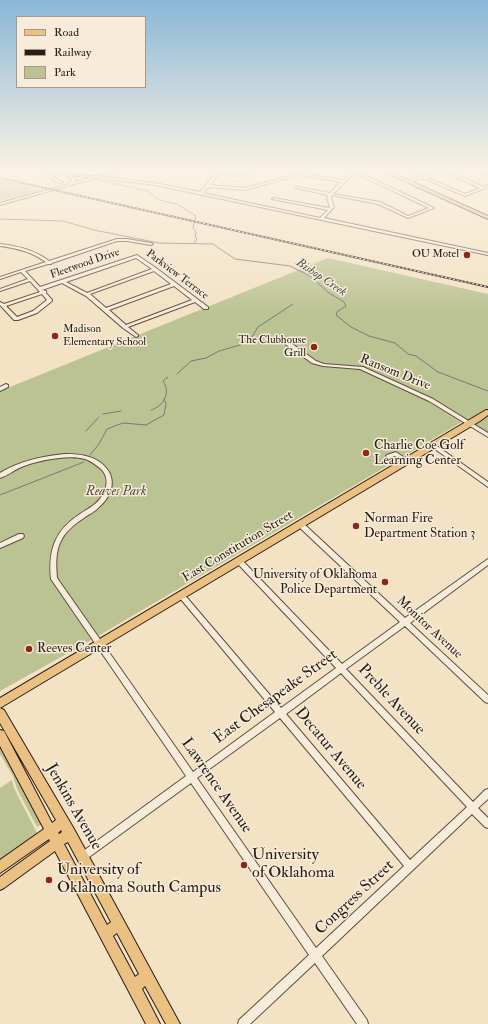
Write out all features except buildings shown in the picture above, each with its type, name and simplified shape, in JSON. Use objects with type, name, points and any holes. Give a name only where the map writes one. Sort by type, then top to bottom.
[{"type":"main road","name":"East Constitution Street","points":[[0,703],[471,424],[488,412]]},
{"type":"main road","name":"Jenkins Avenue","points":[[0,713],[70,833],[173,1024]]},
{"type":"main road","points":[[0,735],[153,1024]]},
{"type":"main road","points":[[0,867],[63,822]]},
{"type":"main road","points":[[0,884],[70,833]]},
{"type":"main road","points":[[106,934],[119,924]]},
{"type":"main road","points":[[134,987],[147,976]]},
{"type":"street","points":[[321,219],[488,254]]},
{"type":"street","points":[[0,278],[117,240],[151,244]]},
{"type":"street","points":[[0,245],[27,250],[49,263]]},
{"type":"street","name":"Parkview Terrace","points":[[137,256],[206,308]]},
{"type":"street","name":"Fleetwood Drive","points":[[1,305],[42,291],[62,281],[137,256]]},
{"type":"street","points":[[86,294],[155,270]]},
{"type":"street","points":[[1,305],[14,318],[18,319],[35,312],[49,302],[50,299],[22,271]]},
{"type":"street","points":[[0,290],[30,280]]},
{"type":"street","points":[[62,281],[86,294],[136,336]]},
{"type":"street","points":[[106,310],[175,284]]},
{"type":"street","points":[[126,327],[195,300]]},
{"type":"street","name":"Ransom Drive","points":[[286,342],[314,362],[365,370],[431,400],[488,435]]},
{"type":"street","points":[[0,389],[6,386]]},
{"type":"street","points":[[434,446],[488,485]]},
{"type":"street","points":[[389,456],[396,454],[407,462]]},
{"type":"street","name":"Lawrence Avenue","points":[[0,476],[28,462],[62,456],[78,456],[92,459],[100,464],[107,472],[110,484],[108,492],[97,506],[79,518],[61,536],[53,555],[54,579],[363,1024]]},
{"type":"street","name":"Monitor Avenue","points":[[301,524],[488,700]]},
{"type":"street","points":[[0,546],[21,536]]},
{"type":"street","name":"Preble Avenue","points":[[239,561],[488,824]]},
{"type":"street","name":"East Chesapeake Street","points":[[82,857],[488,562]]},
{"type":"street","name":"Decatur Avenue","points":[[182,595],[410,867]]},
{"type":"street","name":"Congress Street","points":[[243,1024],[488,793]]},
{"type":"green space","name":"Reaves Park","points":[[328,258],[488,294],[488,432],[467,419],[88,642],[0,691],[0,391]]},
{"type":"green space","points":[[0,744],[42,824],[37,827],[17,789],[13,776],[0,754]]},
{"type":"green space","points":[[12,780],[14,788],[38,835],[0,862],[0,788]]},
{"type":"waterway","name":"Bishop Creek","points":[[0,219],[63,221],[94,230],[159,243],[213,244],[235,259],[290,266],[310,276],[329,293],[344,302],[346,306],[337,312],[336,315],[351,327],[369,336],[395,343],[408,354],[416,356],[438,372],[488,391]]},
{"type":"waterway","name":"Bishop Creek","points":[[194,243],[197,239],[195,237],[196,232],[193,228],[195,219]]},
{"type":"waterway","points":[[177,374],[191,361],[206,358],[219,351],[240,345],[252,337],[258,327],[293,304]]},
{"type":"waterway","points":[[164,400],[166,390],[163,381],[168,377]]},
{"type":"waterway","points":[[90,455],[99,444],[107,429],[123,423],[146,425],[164,415],[166,404],[164,400]]},
{"type":"waterway","points":[[151,410],[156,408],[164,400]]},
{"type":"waterway","points":[[103,414],[121,411]]},
{"type":"waterway","points":[[86,431],[99,417]]},
{"type":"waterway","points":[[0,495],[84,462]]},
{"type":"railway","points":[[183,219],[488,287]]},
{"type":"place","name":"OU Motel","points":[[467,255]]},
{"type":"place","name":"Madison Elementary School","points":[[55,336]]},
{"type":"place","name":"The Clubhouse Grill","points":[[314,347]]},
{"type":"place","name":"Charlie Coe Golf Learning Center","points":[[366,453]]},
{"type":"place","name":"Norman Fire Department Station 3","points":[[356,526]]},
{"type":"place","name":"University of Oklahoma Police Department","points":[[385,582]]},
{"type":"place","name":"Reeves Center","points":[[29,649]]},
{"type":"place","name":"University of Oklahoma","points":[[244,865]]},
{"type":"place","name":"University of Oklahoma South Campus","points":[[49,880]]}]
